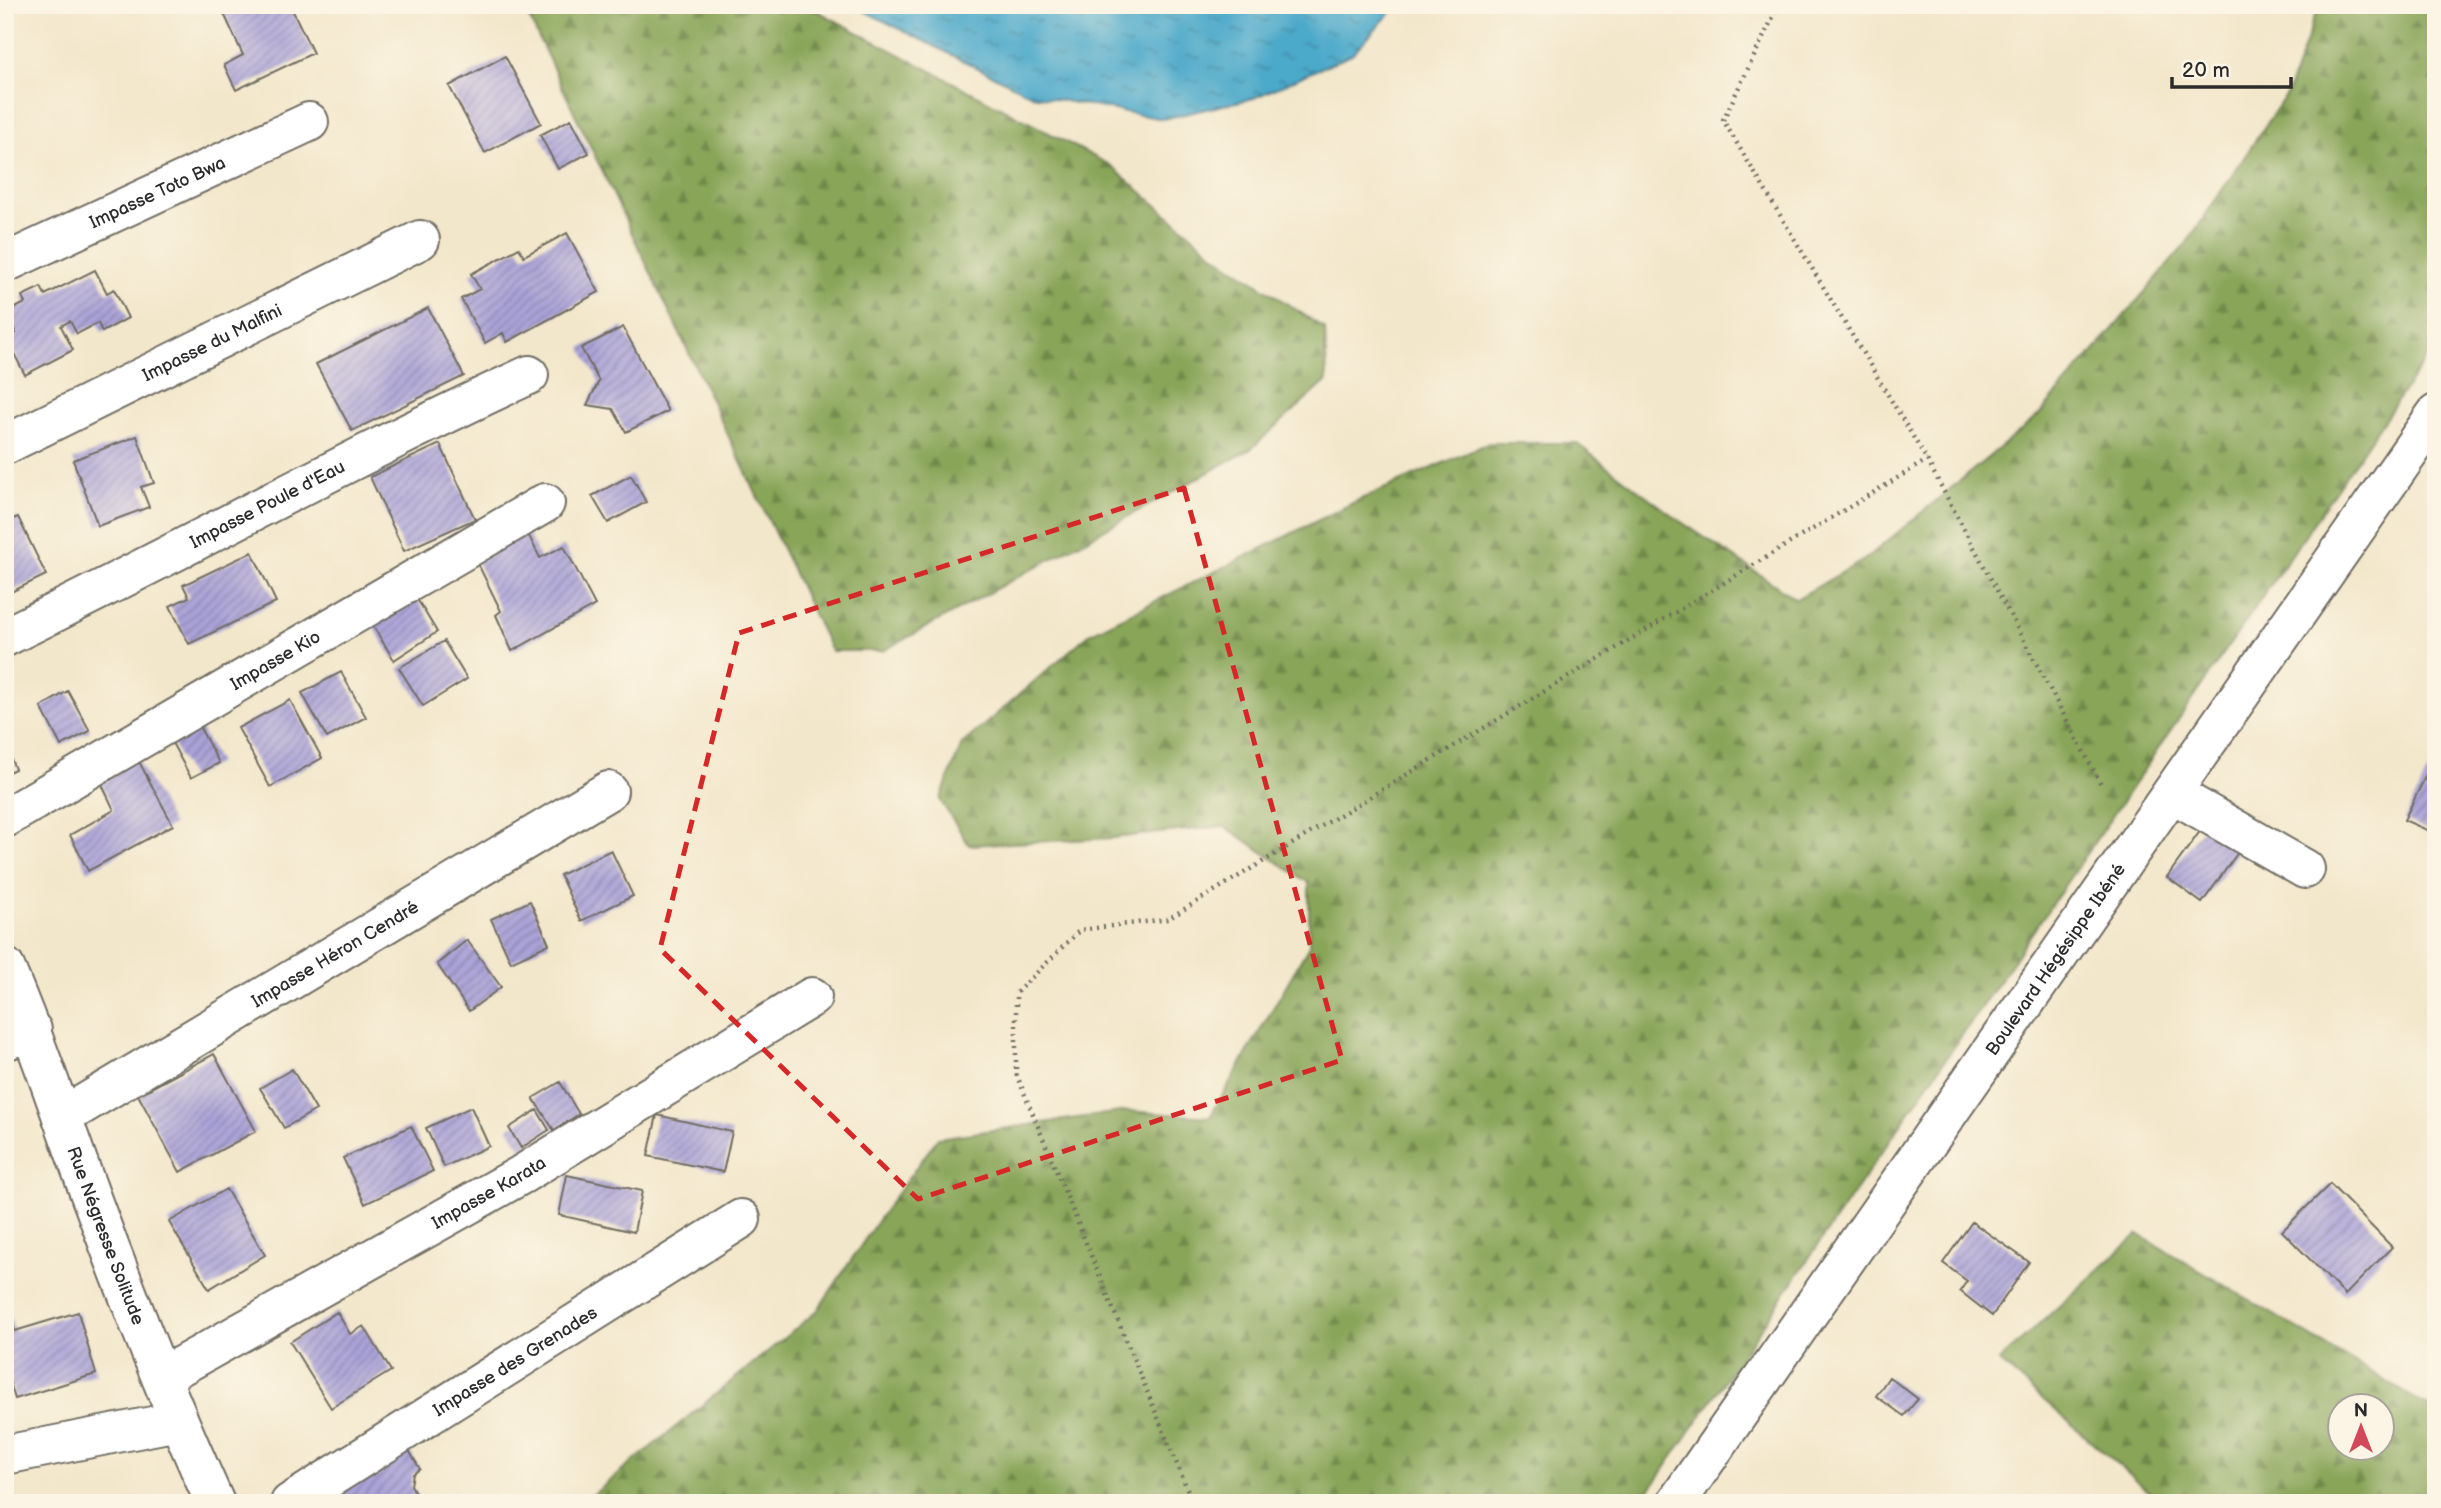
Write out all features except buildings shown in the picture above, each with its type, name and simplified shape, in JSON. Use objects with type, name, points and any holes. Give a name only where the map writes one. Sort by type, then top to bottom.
[{"type":"street","name":"Impasse Toto Bwa","points":[[5,263],[309,122]]},
{"type":"street","name":"Impasse du Malfini","points":[[5,444],[420,240]]},
{"type":"street","name":"Impasse Poule d'Eau","points":[[5,637],[136,573],[405,432],[530,375]]},
{"type":"street","name":"Boulevard Hégésippe Ibéné","points":[[1675,1503],[2436,414]]},
{"type":"street","name":"Impasse Kio","points":[[5,818],[545,503]]},
{"type":"street","name":"Impasse Héron Cendré","points":[[62,1117],[608,791]]},
{"type":"street","points":[[2172,793],[2305,869]]},
{"type":"street","name":"Rue Négresse Solitude","points":[[5,967],[19,1036],[62,1117],[178,1421],[215,1503]]},
{"type":"street","name":"Impasse Karata","points":[[161,1377],[520,1175],[812,997]]},
{"type":"street","name":"Impasse des Grenades","points":[[290,1503],[741,1219]]},
{"type":"street","points":[[5,1455],[178,1421]]},
{"type":"path","points":[[1779,5],[1723,120],[1927,460],[2102,786]]},
{"type":"path","points":[[1193,1503],[1016,1073],[1016,993],[1080,930],[1168,919],[1927,460]]},
{"type":"highlighted area","points":[[1184,488],[1342,1060],[918,1199],[660,949],[739,633]]},
{"type":"green space","points":[[523,5],[806,5],[1110,165],[1216,256],[1325,329],[1327,381],[1251,449],[883,651],[831,651]]},
{"type":"green space","points":[[2319,5],[2436,5],[2436,344],[1641,1503],[583,1503],[817,1311],[884,1211],[938,1138],[1127,1111],[1210,1117],[1309,946],[1309,883],[1224,826],[1113,838],[969,845],[940,800],[962,744],[1089,634],[1361,499],[1489,443],[1576,443],[1680,521],[1796,599],[1867,558],[2039,415],[2186,244],[2287,93]]},
{"type":"green space","points":[[2138,1234],[2436,1411],[2436,1503],[2162,1503],[1999,1361]]},
{"type":"water","points":[[852,5],[1398,5],[1352,54],[1254,98],[1163,119],[1032,95]]}]
